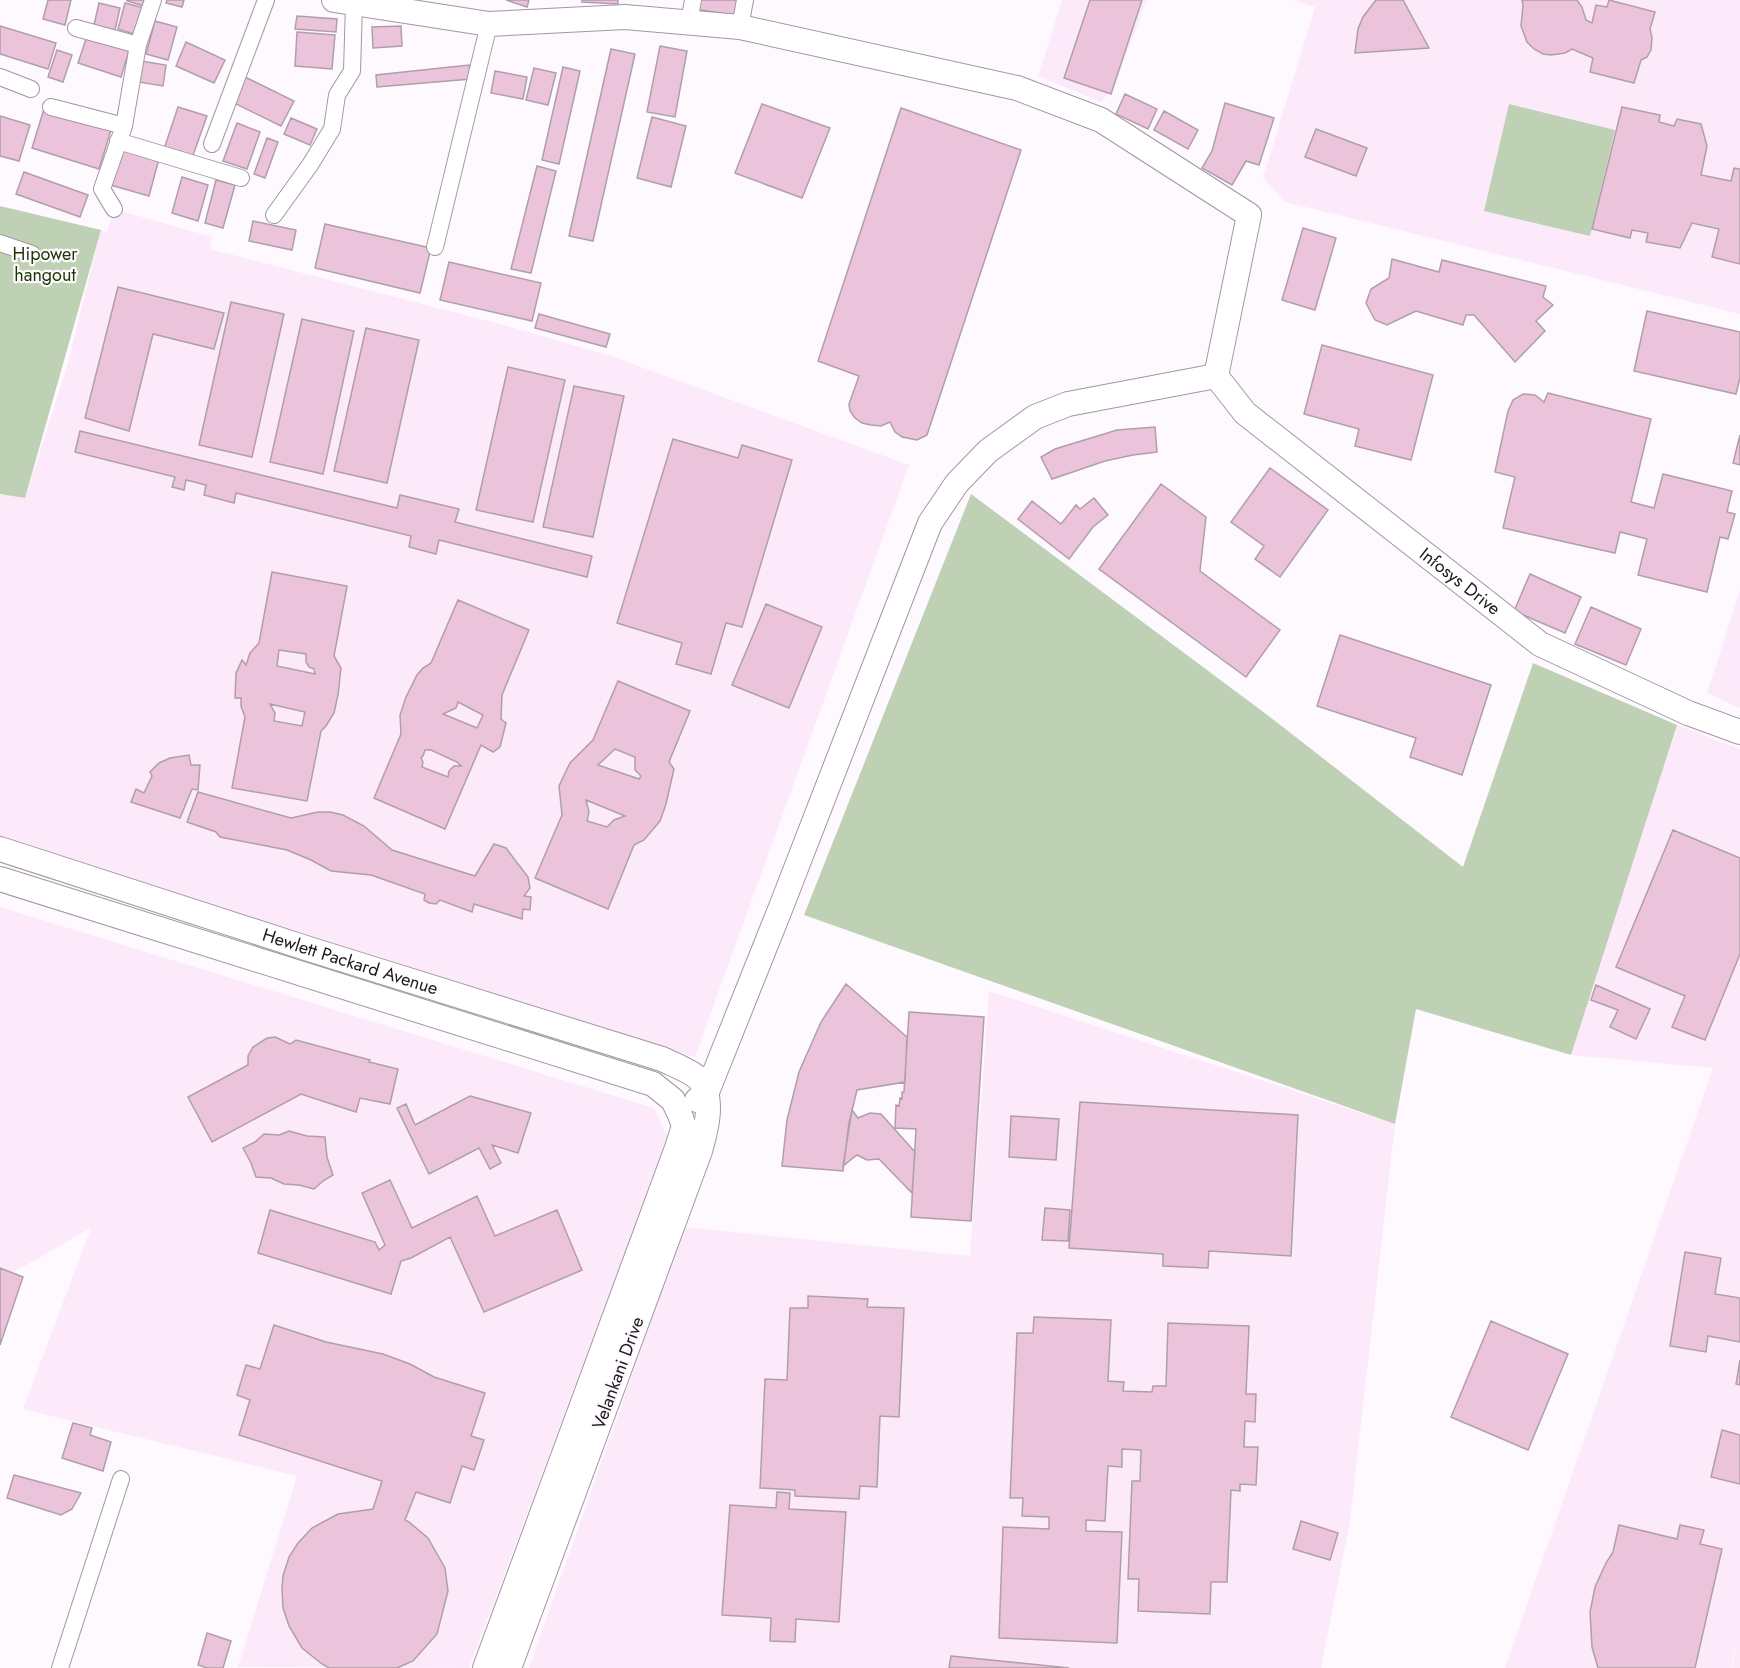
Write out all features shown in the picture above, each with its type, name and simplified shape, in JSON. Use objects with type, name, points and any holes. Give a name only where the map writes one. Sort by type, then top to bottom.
[{"type":"street","points":[[114,209],[102,189],[121,134],[138,45],[153,0]]},
{"type":"street","points":[[212,144],[266,0]]},
{"type":"street","points":[[740,27],[745,0]]},
{"type":"street","points":[[274,215],[310,165],[332,129],[337,95],[352,71],[359,2],[489,24],[626,9],[691,11],[740,27],[1017,88],[1101,120],[1249,214],[1216,376],[1068,404],[1035,417],[988,451],[957,483],[930,523],[781,907],[702,1085],[676,1107]]},
{"type":"street","points":[[435,247],[489,24]]},
{"type":"street","points":[[76,28],[138,45]]},
{"type":"street","points":[[0,76],[31,89]]},
{"type":"street","points":[[51,107],[241,178]]},
{"type":"street","points":[[0,243],[32,254]]},
{"type":"street","name":"Infosys Drive","points":[[1216,376],[1245,413],[1540,644],[1688,713],[1740,732]]},
{"type":"street","name":"Hewlett Packard Avenue","points":[[0,849],[309,949],[662,1059],[702,1085]]},
{"type":"street","name":"Hewlett Packard Avenue","points":[[0,879],[653,1084],[676,1107]]},
{"type":"street","name":"Velankani Drive","points":[[509,1668],[696,1162],[708,1124],[702,1085]]},
{"type":"street","name":"Velankani Drive","points":[[485,1668],[677,1148],[684,1126],[676,1107]]},
{"type":"street","points":[[60,1668],[121,1479]]},
{"type":"shaded area","points":[[1062,0],[1147,0],[1114,87],[1101,102],[1038,76]]},
{"type":"shaded area","points":[[1293,0],[1740,0],[1740,314],[1285,202],[1263,178],[1315,7]]},
{"type":"shaded area","points":[[114,209],[212,237],[210,249],[500,324],[611,356],[909,465],[695,1057],[0,843],[0,494],[25,498],[66,370],[101,230],[107,232]]},
{"type":"shaded area","points":[[1740,590],[1740,708],[1707,693]]},
{"type":"shaded area","points":[[1677,725],[1740,749],[1740,1668],[1732,1668],[1738,1638],[1731,1668],[1505,1668],[1713,1068],[1571,1055]]},
{"type":"shaded area","points":[[0,907],[654,1108],[668,1138],[469,1668],[238,1667],[297,1476],[23,1409],[91,1228],[0,1280]]},
{"type":"shaded area","points":[[989,991],[1395,1124],[1350,1521],[1321,1668],[529,1668],[684,1227],[970,1256]]},
{"type":"green space","points":[[1509,104],[1615,130],[1590,236],[1484,211]]},
{"type":"green space","name":"Hipower hangout","points":[[0,206],[101,230],[25,498],[0,494]]},
{"type":"green space","points":[[971,494],[1266,714],[1463,867],[1533,663],[1677,725],[1571,1055],[1416,1009],[1395,1124],[804,915]]},
{"type":"building","points":[[48,0],[71,0],[65,25],[43,19]]},
{"type":"building","points":[[127,0],[146,0],[144,6]]},
{"type":"building","points":[[167,0],[184,0],[182,7],[166,3]]},
{"type":"building","points":[[506,0],[529,0],[527,7]]},
{"type":"building","points":[[582,0],[618,0],[618,4],[582,2]]},
{"type":"building","points":[[696,0],[743,0],[740,16],[694,9]]},
{"type":"building","points":[[1090,0],[1142,0],[1111,94],[1064,78]]},
{"type":"building","points":[[1376,0],[1403,0],[1429,48],[1355,53],[1358,29],[1363,17]]},
{"type":"building","points":[[1522,0],[1577,0],[1586,20],[1592,23],[1596,5],[1607,7],[1609,0],[1655,12],[1650,29],[1651,50],[1647,57],[1641,60],[1634,83],[1590,72],[1593,58],[1572,49],[1565,53],[1551,55],[1534,49],[1527,42],[1521,26]]},
{"type":"building","points":[[99,3],[120,8],[115,30],[94,25]]},
{"type":"building","points":[[125,3],[144,8],[137,35],[118,29]]},
{"type":"building","points":[[297,16],[337,19],[336,32],[295,29]]},
{"type":"building","points":[[155,21],[177,27],[168,60],[146,54]]},
{"type":"building","points":[[0,26],[56,43],[48,69],[0,54]]},
{"type":"building","points":[[401,26],[402,46],[373,48],[372,27]]},
{"type":"building","points":[[297,32],[335,35],[332,69],[295,66]]},
{"type":"building","points":[[87,36],[129,51],[121,77],[78,63]]},
{"type":"building","points":[[186,42],[225,60],[214,83],[176,66]]},
{"type":"building","points":[[660,46],[687,51],[675,117],[647,112]]},
{"type":"building","points":[[611,49],[635,54],[593,241],[569,236]]},
{"type":"building","points":[[57,50],[72,55],[63,82],[48,77]]},
{"type":"building","points":[[141,61],[166,65],[163,86],[138,82]]},
{"type":"building","points":[[469,65],[471,79],[377,87],[376,75]]},
{"type":"building","points":[[563,67],[580,71],[559,164],[542,160]]},
{"type":"building","points":[[534,68],[556,73],[548,105],[526,100]]},
{"type":"building","points":[[495,71],[527,77],[523,99],[491,93]]},
{"type":"building","points":[[243,76],[294,101],[281,126],[230,101]]},
{"type":"building","points":[[1125,94],[1157,109],[1148,129],[1116,114]]},
{"type":"building","points":[[1225,103],[1274,118],[1259,165],[1246,161],[1232,185],[1202,168],[1212,151]]},
{"type":"building","points":[[762,104],[830,128],[802,198],[735,173]]},
{"type":"building","points":[[178,107],[207,116],[192,158],[164,149]]},
{"type":"building","points":[[1622,107],[1660,115],[1659,122],[1674,126],[1677,119],[1701,124],[1707,146],[1701,175],[1731,181],[1734,168],[1740,169],[1740,264],[1712,257],[1719,229],[1692,223],[1680,248],[1646,242],[1648,233],[1632,230],[1630,238],[1592,229]]},
{"type":"building","points":[[901,108],[1021,150],[927,435],[917,440],[902,437],[895,432],[890,422],[881,426],[871,425],[855,418],[850,411],[849,404],[859,376],[818,361]]},
{"type":"building","points":[[44,109],[111,130],[99,169],[32,148]]},
{"type":"building","points":[[1164,111],[1198,130],[1188,149],[1154,130]]},
{"type":"building","points":[[0,116],[30,125],[19,161],[0,156]]},
{"type":"building","points":[[652,117],[686,126],[671,187],[637,178]]},
{"type":"building","points":[[291,118],[317,129],[310,145],[284,134]]},
{"type":"building","points":[[237,123],[260,132],[247,169],[223,161]]},
{"type":"building","points":[[1316,129],[1367,148],[1356,176],[1305,157]]},
{"type":"building","points":[[267,138],[278,142],[265,178],[254,174]]},
{"type":"building","points":[[119,143],[160,155],[149,196],[107,184]]},
{"type":"building","points":[[537,166],[556,171],[531,273],[511,269]]},
{"type":"building","points":[[24,172],[88,195],[80,217],[16,194]]},
{"type":"building","points":[[182,177],[208,185],[198,221],[172,213]]},
{"type":"building","points":[[216,180],[235,185],[223,228],[205,223]]},
{"type":"building","points":[[253,221],[296,230],[292,250],[249,241]]},
{"type":"building","points":[[325,224],[431,248],[420,293],[315,268]]},
{"type":"building","points":[[1303,228],[1336,238],[1315,310],[1282,300]]},
{"type":"building","points":[[1392,259],[1439,272],[1442,260],[1546,286],[1543,297],[1553,305],[1536,321],[1545,331],[1515,362],[1474,315],[1466,315],[1463,325],[1416,311],[1387,325],[1375,320],[1366,303],[1371,289],[1389,278]]},
{"type":"building","points":[[449,262],[541,283],[532,321],[440,300]]},
{"type":"building","points":[[118,287],[224,313],[214,349],[153,334],[129,431],[85,418]]},
{"type":"building","points":[[231,302],[284,314],[252,457],[199,445]]},
{"type":"building","points":[[1647,311],[1740,332],[1740,378],[1736,394],[1634,371]]},
{"type":"building","points":[[539,314],[610,334],[606,347],[535,328]]},
{"type":"building","points":[[302,319],[354,331],[323,474],[270,462]]},
{"type":"building","points":[[366,328],[419,340],[387,483],[334,471]]},
{"type":"building","points":[[1322,345],[1433,375],[1411,460],[1355,446],[1359,429],[1304,414]]},
{"type":"building","points":[[508,367],[565,380],[533,522],[476,510]]},
{"type":"building","points":[[574,386],[624,396],[593,537],[543,527]]},
{"type":"building","points":[[1548,393],[1651,419],[1631,502],[1654,508],[1663,474],[1732,491],[1727,512],[1735,514],[1728,539],[1720,537],[1707,592],[1638,575],[1647,539],[1620,532],[1615,553],[1503,528],[1515,477],[1495,472],[1508,411],[1513,400],[1523,394],[1535,395],[1544,402]]},
{"type":"building","points":[[1155,427],[1157,452],[1105,461],[1052,479],[1041,457],[1055,449],[1117,430]]},
{"type":"building","points":[[80,431],[397,508],[400,495],[459,509],[455,522],[592,556],[587,577],[439,540],[436,554],[409,547],[411,536],[236,493],[234,503],[204,495],[206,485],[186,480],[184,490],[172,487],[175,477],[75,452]]},
{"type":"building","points":[[1740,435],[1740,465],[1733,463]]},
{"type":"building","points":[[673,439],[738,458],[742,445],[792,460],[742,627],[726,623],[711,674],[676,664],[682,643],[617,623]]},
{"type":"building","points":[[1270,468],[1328,510],[1280,577],[1255,559],[1264,546],[1231,522]]},
{"type":"building","points":[[1161,484],[1206,517],[1200,571],[1280,630],[1246,677],[1099,569]]},
{"type":"building","points":[[1094,498],[1108,515],[1093,527],[1069,559],[1018,519],[1032,501],[1061,524],[1076,505],[1080,509]]},
{"type":"building","points":[[272,572],[347,586],[334,656],[341,668],[338,695],[334,713],[321,731],[307,801],[232,788],[245,717],[241,698],[235,698],[236,673],[242,660],[246,665],[250,653],[259,643]],"holes":[[[279,650],[306,654],[306,662],[314,669],[315,674],[277,666]],[[270,704],[305,712],[302,726],[274,721],[275,713]]]},
{"type":"building","points":[[1530,574],[1581,597],[1565,633],[1514,611]]},
{"type":"building","points":[[458,600],[529,630],[502,695],[501,719],[506,723],[500,747],[493,752],[481,745],[445,829],[374,798],[401,734],[400,715],[406,697],[417,675],[431,663]],"holes":[[[458,702],[483,715],[477,728],[443,714],[456,708]],[[425,750],[431,750],[461,766],[454,766],[449,771],[448,777],[422,767],[421,758]]]},
{"type":"building","points":[[766,604],[822,627],[789,708],[732,685]]},
{"type":"building","points":[[1591,607],[1641,629],[1626,665],[1575,644]]},
{"type":"building","points":[[1340,635],[1491,685],[1462,775],[1410,757],[1416,738],[1317,706]]},
{"type":"building","points":[[618,681],[690,711],[669,762],[674,769],[660,821],[644,840],[634,845],[608,909],[535,878],[562,815],[559,786],[570,763],[593,740]],"holes":[[[615,749],[635,757],[635,770],[641,776],[639,779],[598,765]],[[586,800],[625,816],[614,820],[607,827],[587,821],[589,812]]]},
{"type":"building","points":[[189,755],[191,765],[200,765],[198,790],[192,789],[180,818],[131,802],[136,789],[144,793],[152,776],[150,772],[159,763],[170,758]]},
{"type":"building","points":[[198,792],[291,818],[318,812],[343,815],[364,826],[392,850],[475,876],[494,844],[506,848],[528,877],[530,888],[524,896],[531,897],[530,910],[523,909],[522,919],[474,904],[472,912],[440,900],[436,904],[429,903],[424,900],[425,894],[371,875],[331,871],[287,850],[220,837],[216,832],[187,822]]},
{"type":"building","points":[[1673,830],[1740,858],[1740,954],[1705,1040],[1672,1027],[1685,996],[1616,967]]},
{"type":"building","points":[[846,984],[907,1037],[905,1082],[857,1090],[849,1123],[843,1171],[782,1166],[787,1120],[799,1072],[821,1022]]},
{"type":"building","points":[[1596,985],[1650,1009],[1636,1039],[1610,1027],[1618,1010],[1591,1000]]},
{"type":"building","points":[[909,1012],[984,1017],[971,1221],[911,1217],[916,1129],[895,1128],[896,1105],[899,1106],[902,1092],[904,1092]]},
{"type":"building","points":[[275,1037],[290,1044],[296,1040],[398,1069],[390,1104],[360,1098],[356,1112],[301,1094],[212,1142],[188,1097],[248,1065],[248,1056],[253,1047],[267,1038]]},
{"type":"building","points":[[470,1096],[531,1113],[518,1153],[492,1145],[501,1163],[490,1169],[479,1148],[429,1174],[397,1108],[406,1104],[415,1125]]},
{"type":"building","points":[[1080,1102],[1298,1115],[1291,1256],[1209,1251],[1208,1268],[1163,1266],[1163,1254],[1069,1248]]},
{"type":"building","points":[[852,1110],[858,1118],[870,1113],[881,1114],[915,1152],[912,1193],[879,1159],[867,1160],[857,1155],[843,1166]]},
{"type":"building","points":[[1011,1116],[1059,1119],[1056,1160],[1009,1157]]},
{"type":"building","points":[[289,1131],[307,1136],[325,1137],[327,1157],[333,1175],[314,1189],[284,1184],[271,1178],[256,1177],[243,1148],[264,1134],[279,1135]]},
{"type":"building","points":[[390,1180],[412,1228],[477,1196],[495,1236],[557,1210],[582,1270],[484,1312],[450,1237],[401,1261],[391,1294],[258,1253],[270,1210],[375,1242],[379,1250],[385,1245],[362,1193]]},
{"type":"building","points":[[1045,1208],[1070,1210],[1068,1241],[1042,1240]]},
{"type":"building","points":[[1685,1252],[1721,1258],[1715,1294],[1740,1298],[1740,1342],[1708,1336],[1706,1352],[1670,1346]]},
{"type":"building","points":[[0,1268],[23,1277],[0,1345]]},
{"type":"building","points":[[808,1296],[868,1299],[867,1307],[904,1308],[899,1417],[880,1416],[877,1487],[860,1486],[859,1499],[795,1496],[795,1490],[760,1488],[765,1379],[787,1380],[790,1308],[808,1308]]},
{"type":"building","points":[[1034,1317],[1111,1320],[1108,1381],[1124,1382],[1123,1391],[1152,1392],[1153,1386],[1166,1386],[1168,1323],[1249,1326],[1246,1394],[1256,1394],[1255,1422],[1245,1421],[1244,1447],[1258,1447],[1256,1485],[1240,1484],[1240,1491],[1231,1490],[1227,1582],[1211,1582],[1210,1614],[1138,1611],[1139,1579],[1128,1579],[1132,1481],[1140,1481],[1141,1450],[1122,1449],[1122,1467],[1108,1466],[1105,1521],[1086,1520],[1086,1531],[1122,1532],[1117,1643],[999,1638],[1003,1527],[1049,1529],[1049,1517],[1022,1516],[1023,1498],[1010,1498],[1017,1333],[1033,1333]]},
{"type":"building","points":[[1491,1321],[1568,1354],[1528,1450],[1451,1417]]},
{"type":"building","points":[[274,1325],[326,1342],[383,1354],[410,1364],[434,1377],[485,1393],[471,1436],[484,1440],[474,1470],[462,1466],[450,1503],[416,1492],[405,1520],[428,1538],[445,1568],[448,1591],[437,1634],[413,1661],[397,1668],[329,1668],[302,1648],[289,1626],[283,1608],[282,1589],[283,1576],[289,1557],[312,1528],[338,1514],[373,1509],[382,1481],[239,1435],[250,1400],[237,1395],[246,1365],[260,1369]]},
{"type":"building","points":[[1740,1360],[1740,1385],[1736,1384]]},
{"type":"building","points":[[73,1423],[92,1428],[90,1435],[111,1442],[103,1471],[62,1458]]},
{"type":"building","points":[[1722,1430],[1740,1435],[1740,1484],[1711,1477]]},
{"type":"building","points":[[14,1475],[81,1493],[72,1509],[61,1515],[7,1498]]},
{"type":"building","points":[[777,1492],[790,1493],[789,1509],[846,1512],[839,1622],[796,1619],[795,1642],[770,1641],[771,1618],[722,1615],[730,1505],[776,1508]]},
{"type":"building","points":[[1301,1521],[1338,1533],[1330,1560],[1293,1549]]},
{"type":"building","points":[[1619,1525],[1677,1539],[1680,1525],[1704,1530],[1700,1544],[1722,1549],[1695,1668],[1598,1668],[1592,1647],[1590,1612],[1595,1587],[1613,1552]]},
{"type":"building","points":[[207,1633],[231,1641],[223,1668],[207,1668],[198,1665]]},
{"type":"building","points":[[951,1656],[1069,1668],[949,1668]]}]
